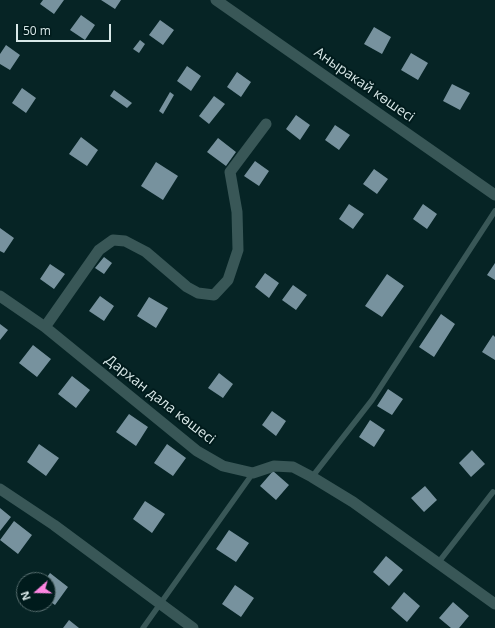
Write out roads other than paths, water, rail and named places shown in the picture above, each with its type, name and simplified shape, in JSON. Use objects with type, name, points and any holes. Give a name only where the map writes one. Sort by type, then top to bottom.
[{"type":"street","name":"Аныракай көшесі","points":[[216,0],[495,195]]},
{"type":"street","points":[[45,327],[100,250],[113,240],[125,240],[146,252],[187,287],[198,293],[214,295],[228,280],[238,250],[237,212],[230,172],[266,124]]},
{"type":"street","name":"Дархан дала көшесі","points":[[0,296],[45,327],[197,451],[223,466],[253,473]]},
{"type":"street","points":[[253,473],[274,466],[293,467],[312,477],[353,502],[495,604]]},
{"type":"street","points":[[0,489],[54,525],[159,604],[194,628]]},
{"type":"lane","points":[[312,477],[372,400],[495,211]]},
{"type":"lane","points":[[143,628],[253,473]]},
{"type":"lane","points":[[438,563],[493,492]]}]
